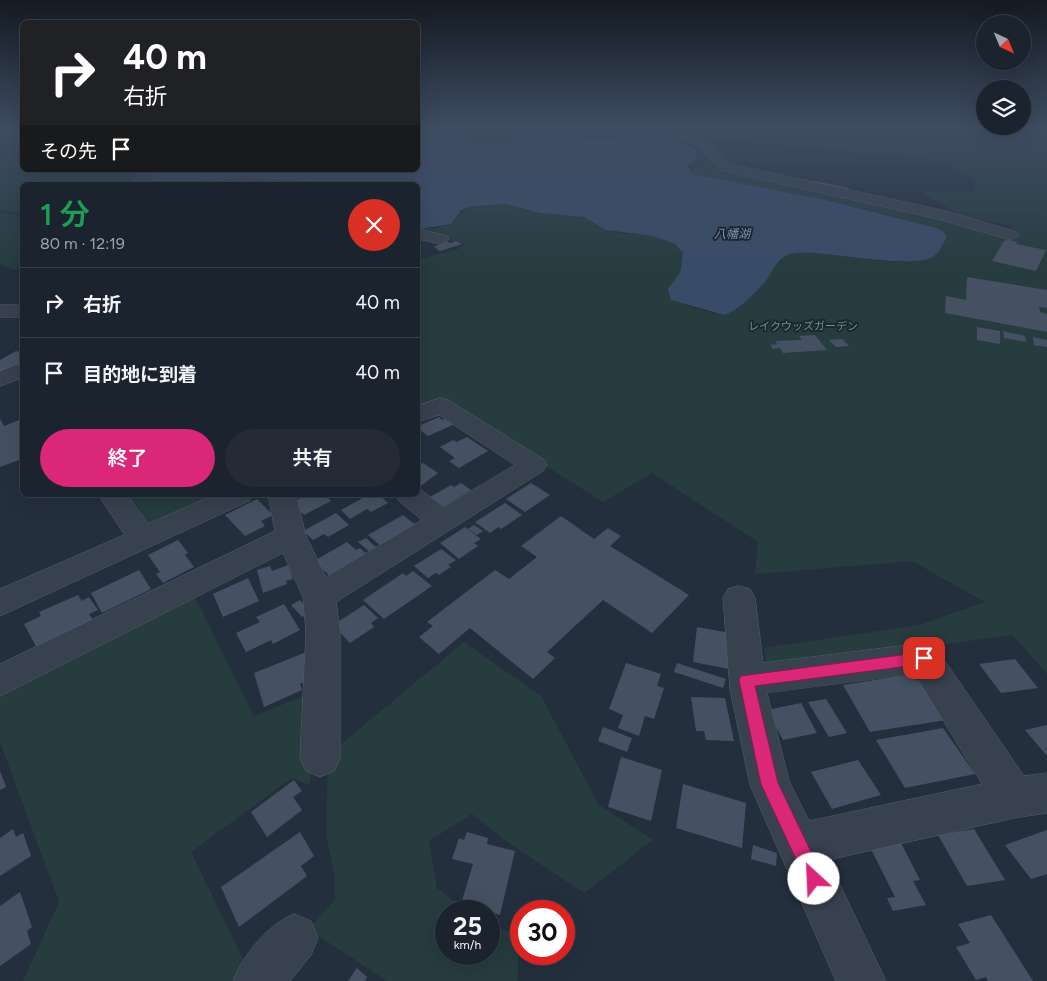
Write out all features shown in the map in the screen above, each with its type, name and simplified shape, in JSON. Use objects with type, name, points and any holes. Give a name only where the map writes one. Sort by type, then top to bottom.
[{"type":"street","points":[[761,175],[946,216],[1011,235]]},
{"type":"street","points":[[238,182],[246,180],[272,182]]},
{"type":"street","points":[[420,234],[441,239]]},
{"type":"street","points":[[0,312],[20,311]]},
{"type":"street","points":[[0,379],[20,371]]},
{"type":"street","points":[[320,597],[534,465],[440,404],[420,414]]},
{"type":"street","points":[[114,497],[142,539]]},
{"type":"street","points":[[0,603],[235,497]]},
{"type":"street","points":[[282,497],[291,536],[320,597],[323,632],[320,758]]},
{"type":"street","points":[[411,497],[442,521]]},
{"type":"street","points":[[0,681],[291,536]]},
{"type":"street","points":[[739,598],[747,680],[770,784],[861,981]]},
{"type":"street","points":[[747,680],[924,658],[1030,795],[799,845]]},
{"type":"street","points":[[258,981],[294,938]]},
{"type":"green space","points":[[0,175],[153,175],[156,182],[20,182],[20,214],[0,210]]},
{"type":"green space","name":"レイクウッズガーデン","points":[[699,175],[752,175],[1020,235],[1009,225],[962,216],[921,192],[973,191],[976,180],[967,175],[1047,175],[1047,674],[1013,635],[767,668],[764,648],[919,625],[985,602],[912,561],[755,574],[758,542],[652,473],[603,502],[439,399],[420,407],[420,257],[423,258],[456,250],[466,244],[420,233],[420,228],[432,229],[451,224],[471,206],[493,203],[546,214],[581,216],[615,232],[647,235],[668,240],[683,253],[680,273],[685,305],[716,314],[749,296],[762,283],[776,263],[789,255],[813,253],[882,261],[914,262],[934,255],[947,237],[943,231],[826,200],[711,179]]},
{"type":"green space","points":[[246,176],[318,182],[302,182],[250,179],[238,182],[187,182]]},
{"type":"green space","points":[[0,212],[16,215],[20,220],[20,269],[15,270],[0,265]]},
{"type":"green space","points":[[128,497],[218,497],[147,524]]},
{"type":"green space","points":[[192,591],[254,716],[318,690],[310,785],[292,778],[191,852],[250,973],[243,981],[23,981],[59,902],[0,742],[0,688]]},
{"type":"green space","points":[[464,642],[541,696],[599,805],[653,840],[584,893],[513,846],[472,814],[429,841],[437,888],[453,900],[435,900],[435,965],[500,965],[500,928],[510,932],[510,965],[518,965],[517,981],[387,981],[308,929],[335,900],[334,872],[326,836],[328,755]]},
{"type":"water","name":"八幡湖","points":[[153,175],[697,175],[826,200],[936,228],[943,231],[947,237],[940,250],[934,256],[924,260],[890,261],[810,253],[790,254],[777,263],[765,282],[746,301],[735,310],[724,315],[671,300],[668,289],[680,273],[683,253],[675,244],[654,236],[606,230],[584,217],[540,213],[505,204],[472,206],[461,210],[451,224],[420,229],[420,182],[318,182],[246,176],[187,182],[150,182]]},
{"type":"building","points":[[815,181],[849,188],[845,192],[810,184]]},
{"type":"building","points":[[446,241],[450,243],[456,241],[462,244],[440,251],[434,247]]},
{"type":"building","points":[[1004,241],[1017,242],[1016,244],[1046,250],[1036,271],[992,261]]},
{"type":"building","points":[[967,277],[1047,290],[1047,308],[1039,307],[1040,312],[1047,314],[1047,332],[945,313],[946,296],[966,300]]},
{"type":"building","points":[[977,327],[1000,331],[1000,344],[977,340]]},
{"type":"building","points":[[1003,331],[1025,336],[1026,342],[1004,338]]},
{"type":"building","points":[[815,335],[827,350],[783,353],[780,348],[773,349],[770,345],[777,344],[775,341],[802,340],[799,336]]},
{"type":"building","points":[[1033,337],[1047,340],[1047,347],[1034,345]]},
{"type":"building","points":[[842,339],[849,346],[836,347],[829,340]]},
{"type":"building","points":[[16,351],[20,352],[20,363],[4,372],[0,371],[0,360]]},
{"type":"building","points":[[439,417],[442,420],[447,417],[455,424],[428,436],[420,430],[420,425]]},
{"type":"building","points":[[0,419],[4,426],[20,420],[20,460],[0,467]]},
{"type":"building","points":[[467,437],[488,451],[459,468],[449,461],[455,458],[440,447],[453,440],[457,442]]},
{"type":"building","points":[[423,463],[438,473],[420,486],[420,465]]},
{"type":"building","points":[[461,483],[471,490],[443,507],[430,497],[451,485],[454,487]]},
{"type":"building","points":[[531,483],[550,495],[525,512],[506,499]]},
{"type":"building","points":[[302,497],[327,497],[331,501],[304,515],[291,503]]},
{"type":"building","points":[[364,497],[381,497],[388,503],[371,512],[367,509],[350,519],[341,510]]},
{"type":"building","points":[[257,499],[273,515],[261,521],[265,526],[245,536],[225,515]]},
{"type":"building","points":[[505,503],[522,515],[501,529],[498,527],[490,533],[475,522]]},
{"type":"building","points":[[336,513],[349,525],[328,537],[324,534],[313,540],[303,531]]},
{"type":"building","points":[[403,515],[417,526],[382,547],[368,535]]},
{"type":"building","points":[[561,516],[594,539],[608,528],[621,536],[610,546],[689,595],[652,633],[603,600],[547,652],[555,658],[533,679],[470,628],[439,654],[419,637],[433,626],[427,622],[495,570],[509,579],[537,557],[521,546]]},
{"type":"building","points":[[474,525],[483,531],[477,535],[468,529]]},
{"type":"building","points":[[465,527],[481,539],[474,543],[478,546],[459,559],[440,543]]},
{"type":"building","points":[[366,538],[378,549],[371,553],[358,542]]},
{"type":"building","points":[[178,540],[188,553],[185,555],[194,567],[163,583],[156,574],[160,572],[148,555]]},
{"type":"building","points":[[347,542],[356,550],[360,548],[368,555],[331,577],[314,561]]},
{"type":"building","points":[[441,549],[456,560],[448,565],[451,567],[439,575],[436,573],[428,578],[414,566]]},
{"type":"building","points":[[288,565],[293,579],[286,581],[287,584],[263,593],[257,570],[270,566],[272,571]]},
{"type":"building","points":[[139,570],[151,589],[102,613],[91,593]]},
{"type":"building","points":[[413,571],[432,586],[384,619],[363,600],[403,573],[406,576]]},
{"type":"building","points":[[248,578],[259,601],[223,617],[213,594]]},
{"type":"building","points":[[78,595],[82,601],[89,597],[98,610],[89,614],[96,625],[40,654],[24,624],[41,616],[39,612]]},
{"type":"building","points":[[300,600],[310,612],[302,617],[291,605]]},
{"type":"building","points":[[284,604],[300,630],[273,644],[271,640],[246,652],[236,633],[260,622],[256,617]]},
{"type":"building","points":[[364,605],[378,618],[371,623],[374,627],[350,643],[333,625]]},
{"type":"building","points":[[697,627],[731,633],[729,669],[693,662]]},
{"type":"building","points":[[304,653],[313,679],[300,684],[302,690],[264,707],[254,673]]},
{"type":"building","points":[[1015,659],[1038,688],[1001,693],[979,664]]},
{"type":"building","points":[[626,663],[661,674],[657,686],[664,688],[654,719],[645,716],[639,736],[618,728],[623,715],[609,709]]},
{"type":"building","points":[[677,663],[726,679],[723,688],[674,672]]},
{"type":"building","points":[[906,675],[919,681],[946,720],[870,732],[843,685]]},
{"type":"building","points":[[691,697],[725,698],[734,741],[706,740],[704,731],[696,731]]},
{"type":"building","points":[[826,699],[847,733],[829,737],[808,702]]},
{"type":"building","points":[[801,703],[817,733],[783,740],[767,710]]},
{"type":"building","points":[[1047,725],[1047,756],[1025,730]]},
{"type":"building","points":[[603,727],[632,738],[627,752],[598,741]]},
{"type":"building","points":[[943,728],[975,774],[905,788],[876,740]]},
{"type":"building","points":[[621,757],[662,770],[651,821],[608,807]]},
{"type":"building","points":[[858,760],[881,795],[832,809],[811,772]]},
{"type":"building","points":[[0,771],[6,787],[0,790]]},
{"type":"building","points":[[294,780],[302,791],[293,797],[302,810],[267,837],[251,812]]},
{"type":"building","points":[[683,784],[746,803],[742,848],[676,828]]},
{"type":"building","points":[[13,829],[16,837],[23,833],[31,856],[0,876],[0,838]]},
{"type":"building","points":[[974,829],[1005,880],[967,886],[938,835]]},
{"type":"building","points":[[1047,830],[1047,874],[1031,879],[1005,845]]},
{"type":"building","points":[[300,832],[314,856],[301,866],[307,876],[239,927],[221,887]]},
{"type":"building","points":[[467,832],[488,838],[487,844],[515,851],[500,915],[500,900],[462,900],[473,864],[452,859],[459,838],[464,840]]},
{"type":"building","points":[[900,841],[920,880],[913,881],[926,905],[893,911],[887,898],[895,897],[870,847]]},
{"type":"building","points":[[753,845],[777,853],[776,866],[751,859]]},
{"type":"building","points":[[20,892],[32,927],[27,931],[31,944],[0,966],[0,906]]},
{"type":"building","points":[[991,915],[1033,981],[988,981],[986,977],[976,980],[956,947],[970,943],[958,924]]},
{"type":"building","points":[[357,968],[367,977],[365,981],[348,981]]},
{"type":"route","points":[[814,879],[770,784],[747,680],[924,658]]}]
